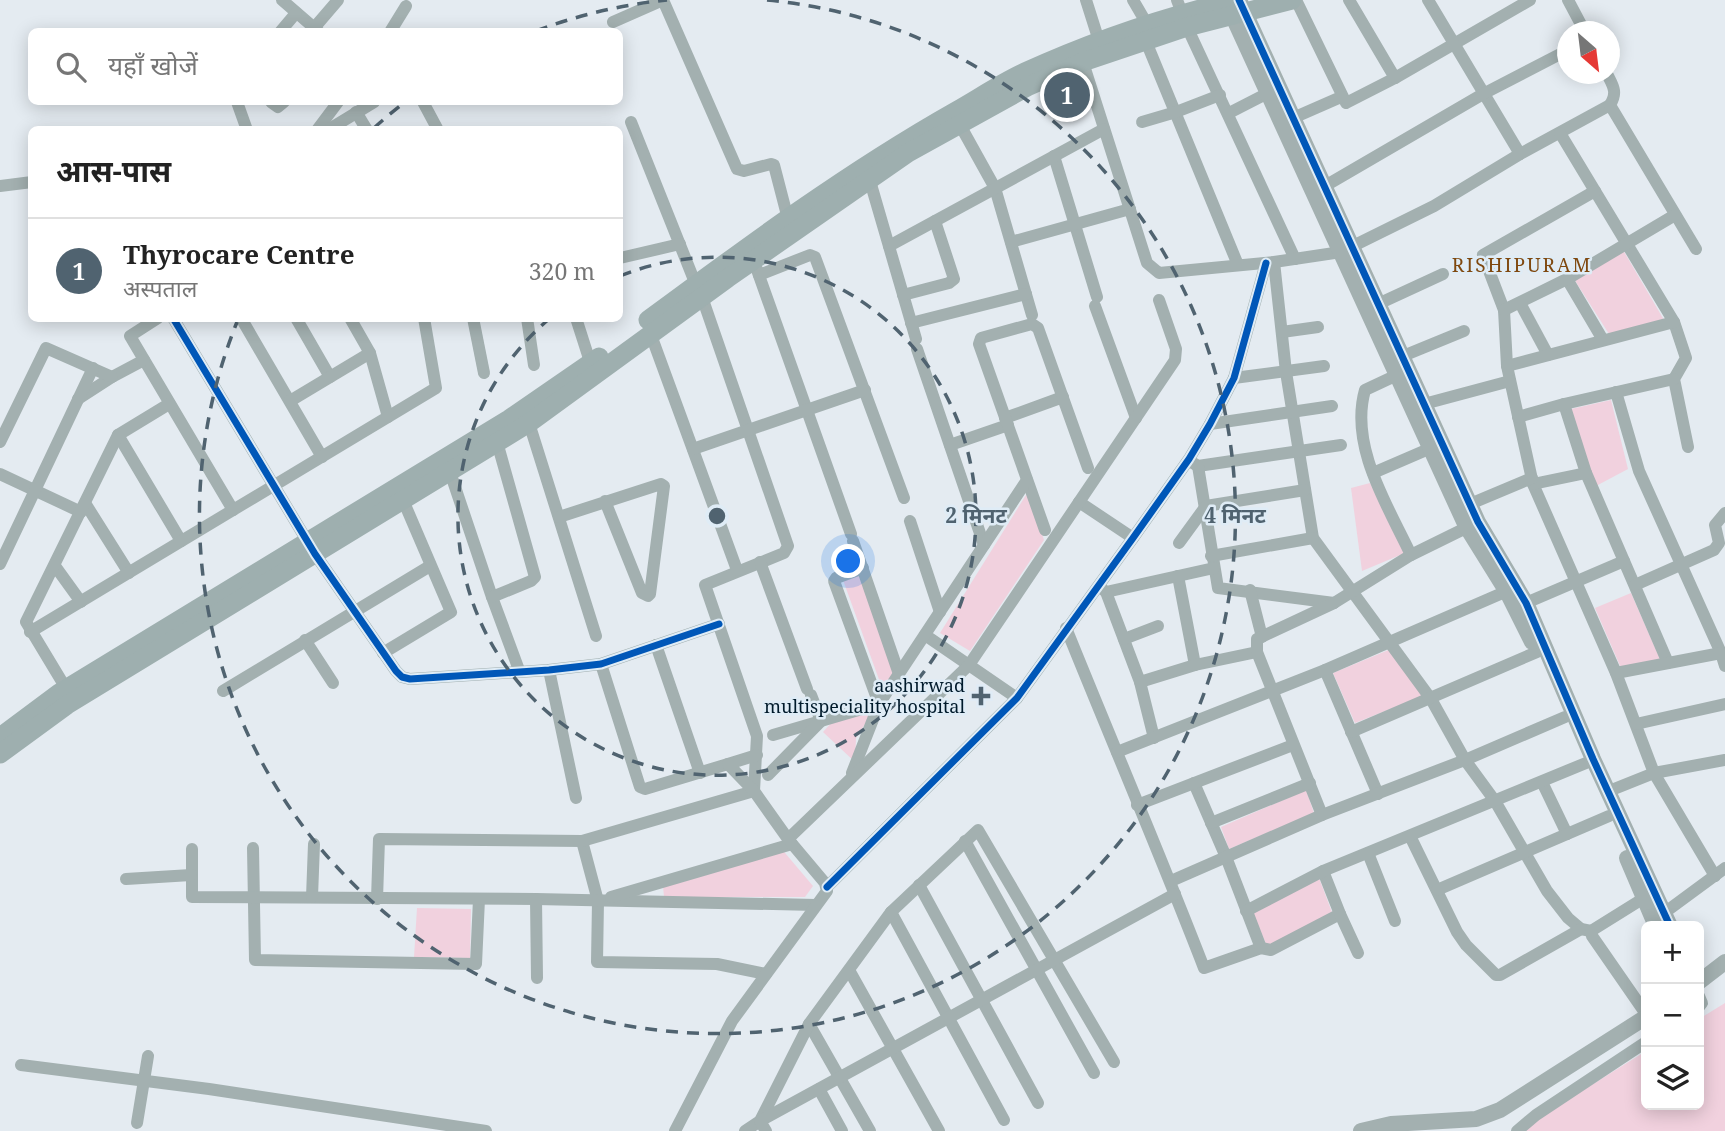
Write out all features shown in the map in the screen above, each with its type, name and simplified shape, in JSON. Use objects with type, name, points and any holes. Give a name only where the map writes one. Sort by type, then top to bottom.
[{"type":"main road","points":[[311,548],[402,500],[529,423],[788,219],[901,142],[1023,74],[1146,32],[1182,13],[1294,0]]},
{"type":"main road","points":[[0,737],[311,548],[509,419],[651,335],[699,291],[756,267],[908,153],[1081,56],[1099,41],[1146,32]]},
{"type":"main road","points":[[0,754],[70,695]]},
{"type":"street","points":[[282,0],[315,28]]},
{"type":"street","points":[[318,28],[338,0]]},
{"type":"street","points":[[613,22],[663,0],[737,169],[744,171],[775,165],[779,192],[788,219]]},
{"type":"street","points":[[1086,0],[1099,41]]},
{"type":"street","points":[[1133,0],[1238,265]]},
{"type":"street","points":[[1294,0],[1343,102],[1349,103],[1453,44],[1510,5],[1530,0]]},
{"type":"street","points":[[1349,0],[1395,78]]},
{"type":"street","points":[[1428,0],[1520,154]]},
{"type":"street","points":[[1568,0],[1579,21]]},
{"type":"street","points":[[392,28],[406,6]]},
{"type":"street","points":[[1236,6],[1268,93],[1403,356],[1470,504],[1472,524]]},
{"type":"street","points":[[1236,6],[1325,186],[1346,249],[1397,375],[1431,449],[1512,589],[1644,898],[1662,921]]},
{"type":"street","points":[[283,28],[296,13]]},
{"type":"street","points":[[1182,13],[1295,259]]},
{"type":"street","points":[[1325,186],[1483,94],[1557,55]]},
{"type":"street","points":[[1081,56],[1147,263],[1159,273],[1270,263],[1346,249],[1434,206],[1520,154],[1610,105],[1616,91],[1612,84]]},
{"type":"street","points":[[1229,113],[1268,93]]},
{"type":"street","points":[[1142,122],[1220,95]]},
{"type":"street","points":[[1293,118],[1341,97]]},
{"type":"street","points":[[238,105],[246,126]]},
{"type":"street","points":[[320,126],[336,105]]},
{"type":"street","points":[[334,126],[369,105]]},
{"type":"street","points":[[425,105],[436,126]]},
{"type":"street","points":[[1610,105],[1696,250]]},
{"type":"street","points":[[356,112],[364,126]]},
{"type":"street","points":[[631,122],[699,291],[788,546],[784,553],[705,585],[757,736],[754,791]]},
{"type":"street","points":[[960,125],[995,188],[1032,315]]},
{"type":"street","points":[[889,246],[1104,129]]},
{"type":"street","points":[[1560,132],[1674,322],[1686,358],[1674,379],[1688,447]]},
{"type":"street","points":[[1054,156],[1096,301],[1136,418]]},
{"type":"street","points":[[870,181],[916,344],[984,545]]},
{"type":"street","points":[[0,186],[28,182]]},
{"type":"street","points":[[1471,263],[1594,191]]},
{"type":"street","points":[[1011,242],[1130,209]]},
{"type":"street","points":[[1504,310],[1567,279],[1675,215]]},
{"type":"street","points":[[903,295],[949,283],[954,279],[935,221]]},
{"type":"street","points":[[623,257],[680,244]]},
{"type":"street","points":[[899,674],[756,267],[814,255],[904,498]]},
{"type":"street","points":[[1483,255],[1504,310],[1507,366],[1533,481],[1616,673],[1654,773],[1720,872],[1664,921]]},
{"type":"street","points":[[1270,263],[1312,538],[1431,699],[1465,760],[1495,801],[1547,891],[1568,918],[1591,936],[1641,1009]]},
{"type":"street","points":[[675,1131],[732,1021],[827,887],[1017,698],[1066,628],[1103,589],[1133,538],[1193,462],[1234,377],[1270,263]]},
{"type":"street","points":[[1378,304],[1443,274]]},
{"type":"street","points":[[1567,279],[1603,340]]},
{"type":"street","points":[[911,323],[1026,294]]},
{"type":"street","points":[[598,901],[790,842],[850,778],[969,666],[1175,360],[1177,354],[1159,300]]},
{"type":"street","points":[[1520,303],[1548,355]]},
{"type":"street","points":[[152,322],[130,336],[233,510]]},
{"type":"street","points":[[175,322],[311,548],[402,677],[410,679],[549,670],[601,664],[719,624]]},
{"type":"street","points":[[243,322],[322,457]]},
{"type":"street","points":[[298,322],[330,377]]},
{"type":"street","points":[[352,322],[370,353],[388,417]]},
{"type":"street","points":[[30,632],[436,388],[425,322]]},
{"type":"street","points":[[474,322],[484,373]]},
{"type":"street","points":[[528,322],[534,365]]},
{"type":"street","points":[[577,322],[593,370]]},
{"type":"street","points":[[1507,366],[1674,322]]},
{"type":"street","points":[[1045,530],[979,344],[981,338],[1036,325],[1088,468]]},
{"type":"street","points":[[1282,332],[1318,327]]},
{"type":"street","points":[[1403,356],[1464,331]]},
{"type":"street","points":[[651,335],[737,570]]},
{"type":"street","points":[[0,442],[46,348],[112,377]]},
{"type":"street","points":[[290,401],[370,353]]},
{"type":"street","points":[[78,399],[144,360]]},
{"type":"street","points":[[1234,377],[1324,366]]},
{"type":"street","points":[[0,564],[93,368]]},
{"type":"street","points":[[1397,375],[1365,390],[1361,414],[1364,443],[1373,473],[1411,555]]},
{"type":"street","points":[[1518,417],[1674,379]]},
{"type":"street","points":[[1424,404],[1510,381]]},
{"type":"street","points":[[693,449],[864,390]]},
{"type":"street","points":[[1616,392],[1639,471],[1723,660],[1668,663],[1616,673]]},
{"type":"street","points":[[950,445],[1063,397]]},
{"type":"street","points":[[70,695],[26,622],[118,435],[169,404]]},
{"type":"street","points":[[1564,404],[1586,472],[1668,663]]},
{"type":"street","points":[[1210,424],[1332,405]]},
{"type":"street","points":[[529,423],[596,636]]},
{"type":"street","points":[[118,435],[181,541]]},
{"type":"street","points":[[492,597],[535,577],[497,442]]},
{"type":"street","points":[[1193,462],[1341,444]]},
{"type":"street","points":[[1373,473],[1431,449]]},
{"type":"street","points":[[1193,462],[1206,506],[1218,588],[1250,590],[1334,603]]},
{"type":"street","points":[[450,472],[519,670]]},
{"type":"street","points":[[1470,504],[1533,481],[1586,472]]},
{"type":"street","points":[[0,474],[34,491],[83,508],[129,573]]},
{"type":"street","points":[[850,778],[879,704],[1027,480]]},
{"type":"street","points":[[559,517],[605,500],[661,484],[664,486],[648,596],[642,593],[605,500]]},
{"type":"street","points":[[1180,543],[1206,506],[1305,490]]},
{"type":"street","points":[[383,653],[451,612],[402,500]]},
{"type":"street","points":[[1079,502],[1133,538]]},
{"type":"street","points":[[1635,584],[1708,554],[1717,547],[1720,543],[1715,525],[1725,513]]},
{"type":"street","points":[[910,521],[940,612]]},
{"type":"street","points":[[1322,815],[1257,652],[1257,639],[1334,603],[1411,555],[1472,524]]},
{"type":"street","points":[[1103,589],[1178,576],[1213,562],[1312,538]]},
{"type":"street","points":[[1526,603],[1624,561]]},
{"type":"street","points":[[760,562],[821,721]]},
{"type":"street","points":[[55,566],[81,602]]},
{"type":"street","points":[[223,691],[430,566]]},
{"type":"street","points":[[863,568],[834,581],[879,704]]},
{"type":"street","points":[[1178,576],[1195,665]]},
{"type":"street","points":[[1103,589],[1140,682],[1154,738]]},
{"type":"street","points":[[1512,589],[1526,603],[1609,790],[1663,921]]},
{"type":"street","points":[[1117,752],[1392,643],[1512,589]]},
{"type":"street","points":[[1250,590],[1262,637]]},
{"type":"street","points":[[1124,639],[1158,626]]},
{"type":"street","points":[[1066,628],[1204,968],[1261,948],[1270,950],[1340,914]]},
{"type":"street","points":[[925,635],[1017,698]]},
{"type":"street","points":[[305,640],[332,682]]},
{"type":"street","points":[[656,645],[700,773]]},
{"type":"street","points":[[1140,682],[1195,665],[1257,652]]},
{"type":"street","points":[[1352,732],[1537,652]]},
{"type":"street","points":[[601,664],[640,786],[645,789],[757,755]]},
{"type":"street","points":[[549,670],[576,797]]},
{"type":"street","points":[[1325,670],[1378,794]]},
{"type":"street","points":[[773,735],[879,704]]},
{"type":"street","points":[[1636,724],[1725,704]]},
{"type":"street","points":[[746,1131],[764,1126],[819,1089],[893,1047],[1055,961],[1226,857],[1322,815],[1465,760],[1565,717]]},
{"type":"street","points":[[768,775],[821,721]]},
{"type":"street","points":[[1137,805],[1293,745]]},
{"type":"street","points":[[1609,790],[1654,773],[1725,760]]},
{"type":"street","points":[[1247,911],[1323,871],[1586,763]]},
{"type":"street","points":[[729,764],[754,791],[790,842],[827,887]]},
{"type":"street","points":[[1542,782],[1567,834]]},
{"type":"street","points":[[1194,783],[1261,948]]},
{"type":"street","points":[[1212,823],[1310,783]]},
{"type":"street","points":[[377,899],[379,839],[582,841],[754,791]]},
{"type":"street","points":[[1437,890],[1609,816]]},
{"type":"street","points":[[764,1126],[809,1024],[891,912],[978,830],[1114,1062]]},
{"type":"street","points":[[1410,836],[1466,945],[1496,975],[1644,898]]},
{"type":"street","points":[[582,841],[598,901],[597,962],[717,964],[766,974]]},
{"type":"street","points":[[965,842],[1094,1073]]},
{"type":"street","points":[[312,897],[314,844]]},
{"type":"street","points":[[253,848],[255,960],[476,964],[479,899]]},
{"type":"street","points":[[192,849],[192,897],[536,899],[816,905]]},
{"type":"street","points":[[1368,853],[1395,922]]},
{"type":"street","points":[[1323,871],[1358,953]]},
{"type":"street","points":[[126,879],[191,875]]},
{"type":"street","points":[[919,885],[1038,1103]]},
{"type":"street","points":[[536,899],[537,978]]},
{"type":"street","points":[[891,912],[1004,1120]]},
{"type":"street","points":[[1704,978],[1725,962]]},
{"type":"street","points":[[849,970],[939,1131]]},
{"type":"street","points":[[1361,1131],[1391,1124],[1476,1119],[1500,1110],[1641,1019]]},
{"type":"street","points":[[809,1024],[870,1131]]},
{"type":"street","points":[[1517,1131],[1536,1115],[1641,1045]]},
{"type":"street","points":[[137,1123],[148,1056]]},
{"type":"street","points":[[21,1065],[209,1089],[486,1131]]},
{"type":"street","points":[[819,1089],[842,1131]]},
{"type":"shaded area","points":[[1623,250],[1664,320],[1609,334],[1574,279]]},
{"type":"shaded area","points":[[1611,400],[1628,469],[1596,486],[1571,409]]},
{"type":"shaded area","points":[[1370,483],[1405,553],[1362,571],[1351,488]]},
{"type":"shaded area","points":[[1026,495],[1029,496],[1044,540],[970,651],[940,633]]},
{"type":"shaded area","points":[[867,572],[902,667],[887,689],[881,685],[843,580]]},
{"type":"shaded area","points":[[1631,593],[1660,659],[1621,668],[1595,608]]},
{"type":"shaded area","points":[[1391,649],[1423,696],[1355,723],[1333,673]]},
{"type":"shaded area","points":[[874,710],[856,738],[855,762],[823,732],[834,720]]},
{"type":"shaded area","points":[[1306,790],[1314,813],[1229,849],[1221,827]]},
{"type":"shaded area","points":[[780,847],[813,886],[805,897],[664,897],[663,886]]},
{"type":"shaded area","points":[[1319,878],[1333,915],[1267,946],[1252,912]]},
{"type":"shaded area","points":[[417,908],[471,909],[470,958],[414,957]]},
{"type":"shaded area","points":[[1725,1003],[1725,1131],[1518,1131],[1641,1054],[1641,1110],[1704,1110],[1704,1016]]},
{"type":"cycle path","points":[[1239,0],[1478,522],[1526,603],[1593,759],[1668,921]]},
{"type":"cycle path","points":[[827,887],[1017,698],[1189,459],[1234,378],[1266,263]]},
{"type":"cycle path","points":[[175,322],[315,554],[402,677],[410,679],[549,670],[601,664],[719,624]]},
{"type":"place","name":"Thyrocare Centre","points":[[1067,95]]},
{"type":"place","name":"aashirwad multispeciality hospital","points":[[981,696]]},
{"type":"district","name":"RISHIPURAM","points":[[1522,265]]}]
